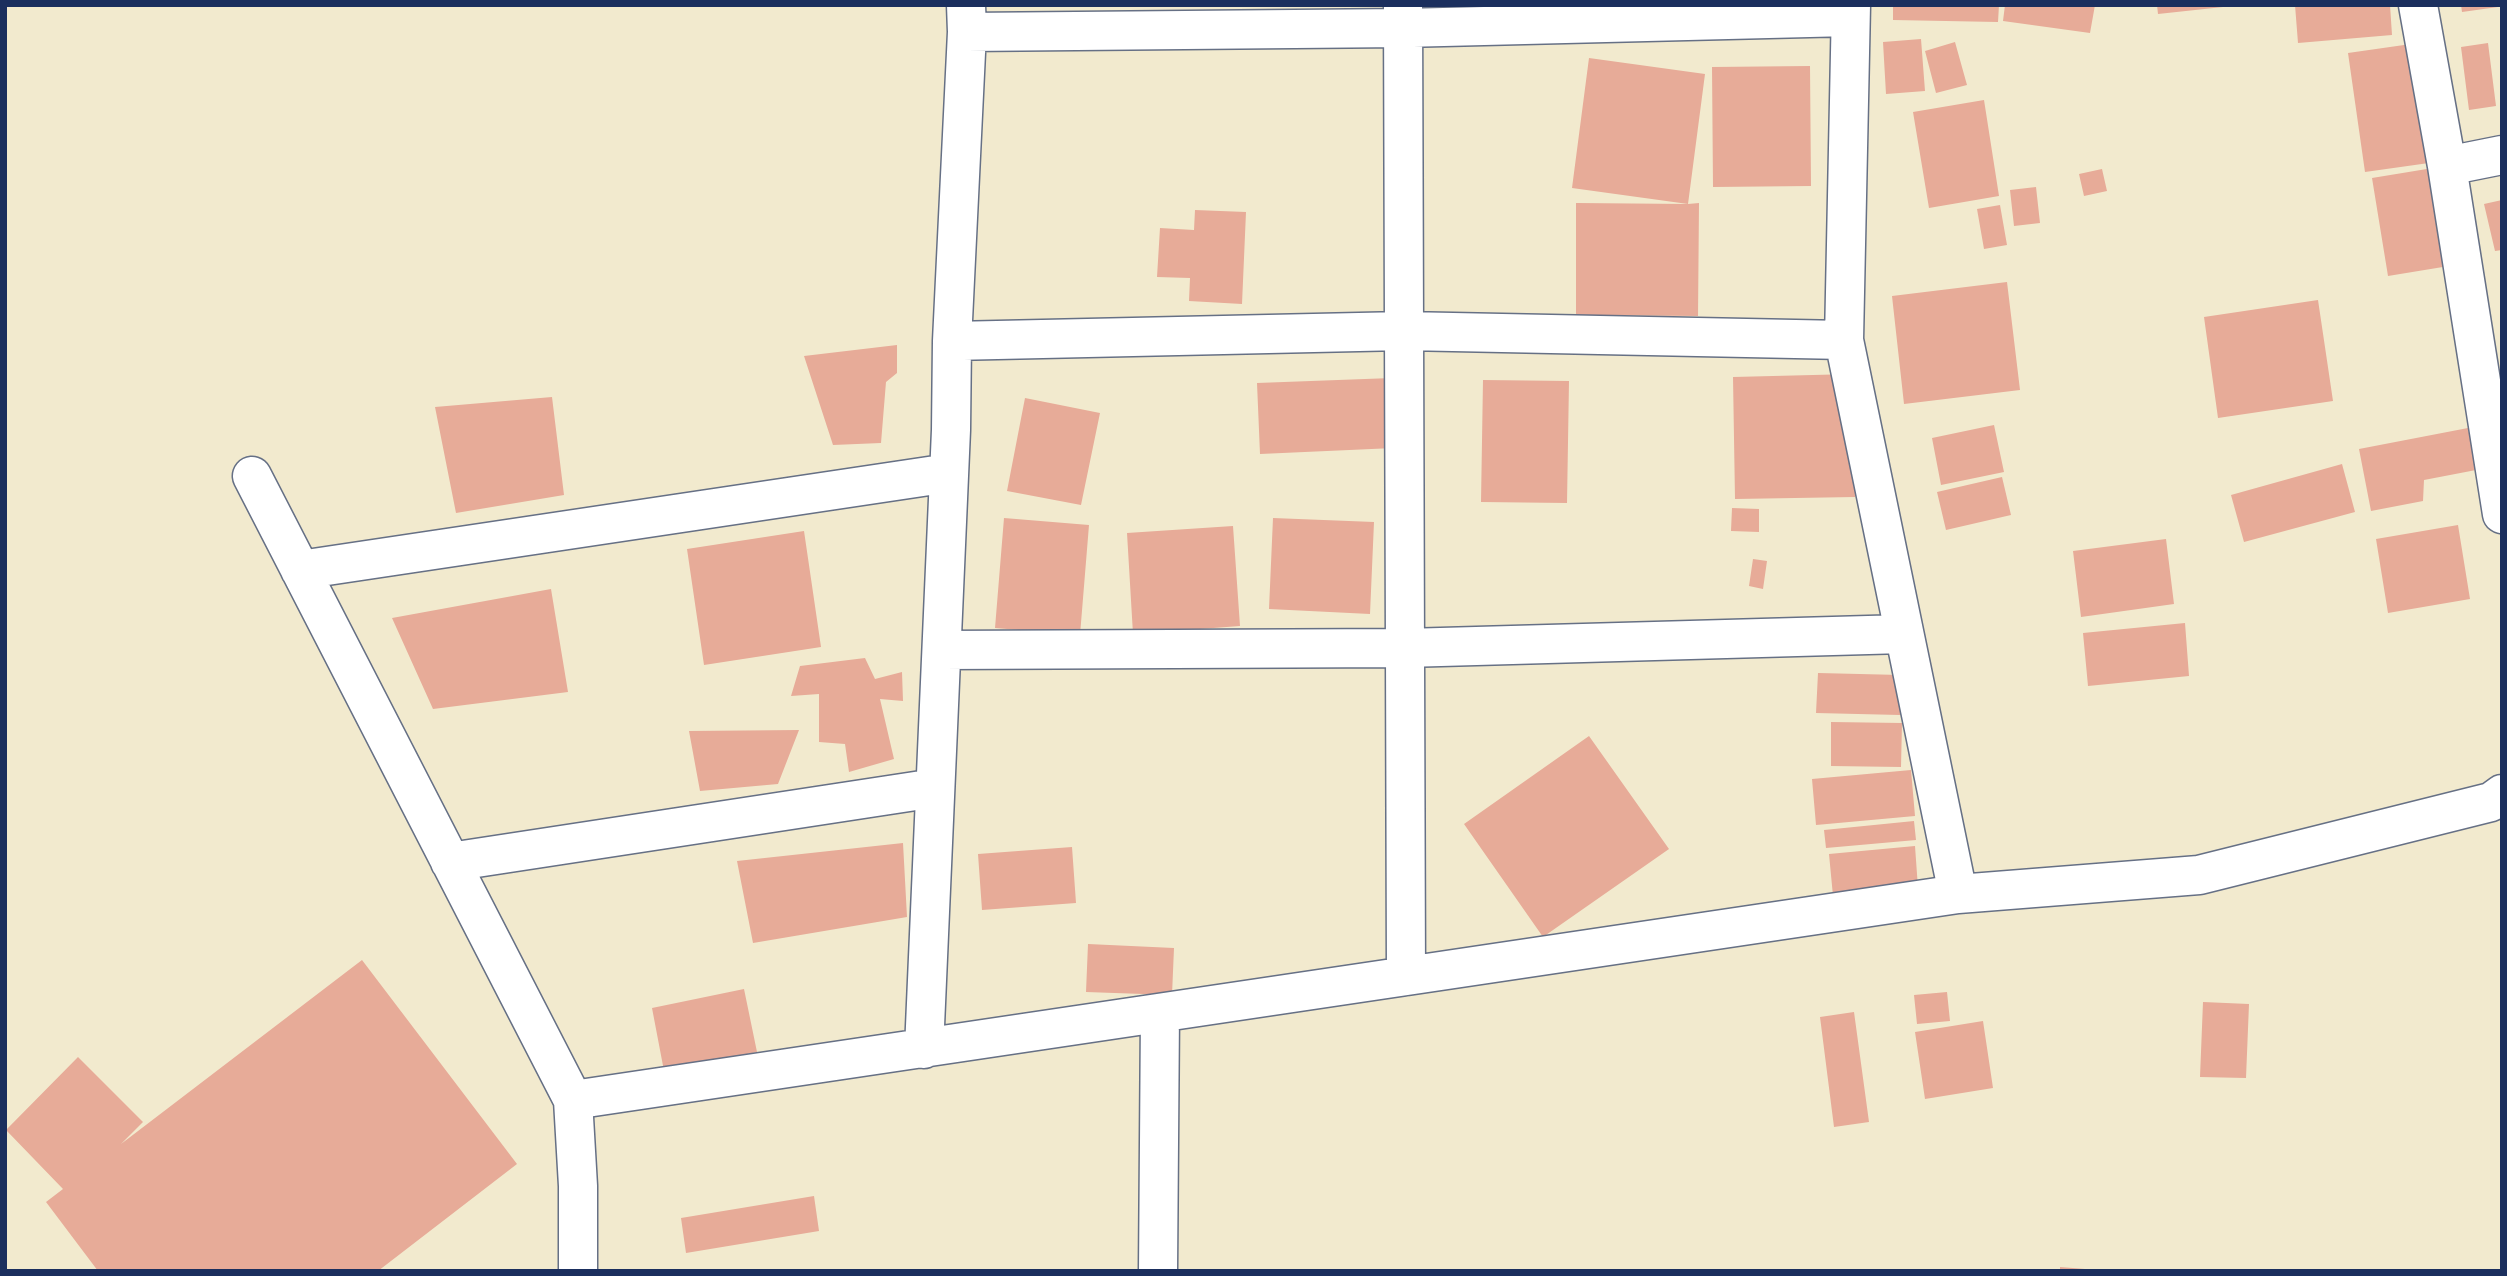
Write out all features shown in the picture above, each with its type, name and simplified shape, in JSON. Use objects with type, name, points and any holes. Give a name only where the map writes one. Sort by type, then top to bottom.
[{"type":"street","points":[[2418,5],[2447,166],[2502,514]]},
{"type":"street","points":[[924,1049],[966,19],[1850,11],[1844,340],[1958,894]]},
{"type":"street","points":[[1403,17],[1406,976]]},
{"type":"street","points":[[2447,166],[2502,155]]},
{"type":"street","points":[[952,341],[1404,331],[1844,340]]},
{"type":"street","points":[[300,570],[949,473]]},
{"type":"street","points":[[252,476],[573,1100],[578,1186],[578,1271]]},
{"type":"street","points":[[942,650],[1405,648],[1904,634]]},
{"type":"street","points":[[450,862],[935,788]]},
{"type":"street","points":[[573,1100],[1958,894],[2199,875],[2491,803],[2502,794]]},
{"type":"street","points":[[1158,1271],[1160,1013]]},
{"type":"building","points":[[1893,5],[1999,5],[1998,22],[1893,20]]},
{"type":"building","points":[[2005,5],[2095,5],[2090,33],[2003,21]]},
{"type":"building","points":[[2157,5],[2223,5],[2223,7],[2158,14]]},
{"type":"building","points":[[2295,5],[2390,5],[2392,35],[2298,43]]},
{"type":"building","points":[[2461,5],[2497,5],[2498,7],[2462,12]]},
{"type":"building","points":[[1921,39],[1925,91],[1886,94],[1883,42]]},
{"type":"building","points":[[1955,42],[1967,85],[1936,93],[1925,51]]},
{"type":"building","points":[[2418,43],[2436,162],[2365,172],[2348,53]]},
{"type":"building","points":[[2488,43],[2496,106],[2469,110],[2461,47]]},
{"type":"building","points":[[1589,58],[1705,74],[1688,204],[1572,188]]},
{"type":"building","points":[[1810,66],[1811,186],[1713,187],[1712,67]]},
{"type":"building","points":[[1984,100],[1999,196],[1929,208],[1913,112]]},
{"type":"building","points":[[2439,167],[2455,265],[2388,276],[2372,178]]},
{"type":"building","points":[[2102,169],[2107,191],[2084,196],[2079,174]]},
{"type":"building","points":[[2036,187],[2040,223],[2014,226],[2010,190]]},
{"type":"building","points":[[2502,200],[2502,250],[2495,251],[2484,204]]},
{"type":"building","points":[[1576,203],[1699,203],[1698,316],[1576,315]]},
{"type":"building","points":[[2000,205],[2007,245],[1984,249],[1977,209]]},
{"type":"building","points":[[1195,210],[1246,212],[1242,304],[1189,301],[1190,278],[1157,277],[1160,228],[1194,230]]},
{"type":"building","points":[[2007,282],[2020,390],[1904,404],[1892,296]]},
{"type":"building","points":[[2318,300],[2333,401],[2218,418],[2204,317]]},
{"type":"building","points":[[897,345],[897,373],[886,382],[881,443],[833,445],[804,356]]},
{"type":"building","points":[[1853,374],[1855,497],[1735,499],[1733,377]]},
{"type":"building","points":[[1392,378],[1394,448],[1260,454],[1257,383]]},
{"type":"building","points":[[1483,380],[1569,381],[1567,503],[1481,502]]},
{"type":"building","points":[[552,397],[564,495],[456,513],[435,407]]},
{"type":"building","points":[[1025,398],[1100,413],[1081,505],[1007,491]]},
{"type":"building","points":[[1994,425],[2004,472],[1941,485],[1932,438]]},
{"type":"building","points":[[2468,428],[2476,470],[2424,480],[2423,501],[2371,511],[2359,449]]},
{"type":"building","points":[[2342,464],[2355,512],[2244,542],[2231,495]]},
{"type":"building","points":[[2002,477],[2011,515],[1946,530],[1937,492]]},
{"type":"building","points":[[1732,508],[1759,509],[1759,532],[1731,531]]},
{"type":"building","points":[[1004,518],[1089,525],[1080,635],[995,628]]},
{"type":"building","points":[[1273,518],[1374,522],[1370,614],[1269,609]]},
{"type":"building","points":[[2458,525],[2470,599],[2388,613],[2376,539]]},
{"type":"building","points":[[1233,526],[1240,626],[1133,634],[1127,533]]},
{"type":"building","points":[[804,531],[821,647],[704,665],[687,549]]},
{"type":"building","points":[[2166,539],[2174,604],[2081,617],[2073,551]]},
{"type":"building","points":[[1753,559],[1767,561],[1763,589],[1749,586]]},
{"type":"building","points":[[551,589],[568,692],[433,709],[392,618]]},
{"type":"building","points":[[2185,623],[2189,676],[2088,686],[2083,633]]},
{"type":"building","points":[[865,658],[875,679],[902,672],[903,701],[880,699],[894,759],[849,772],[845,744],[819,742],[819,694],[791,696],[800,666]]},
{"type":"building","points":[[1818,673],[1901,675],[1900,715],[1816,713]]},
{"type":"building","points":[[1831,722],[1902,723],[1901,767],[1831,766]]},
{"type":"building","points":[[799,730],[778,784],[700,791],[689,731]]},
{"type":"building","points":[[1589,736],[1669,849],[1543,937],[1464,824]]},
{"type":"building","points":[[1911,770],[1915,816],[1816,825],[1812,779]]},
{"type":"building","points":[[1914,821],[1916,840],[1826,848],[1824,830]]},
{"type":"building","points":[[903,843],[907,917],[753,943],[737,861]]},
{"type":"building","points":[[1915,846],[1918,888],[1833,896],[1829,854]]},
{"type":"building","points":[[1072,847],[1076,903],[982,910],[978,854]]},
{"type":"building","points":[[1088,944],[1174,948],[1172,995],[1086,992]]},
{"type":"building","points":[[362,960],[517,1164],[378,1271],[98,1271],[46,1202],[63,1189],[6,1130],[78,1057],[143,1122],[121,1144]]},
{"type":"building","points":[[744,989],[757,1052],[664,1071],[652,1008]]},
{"type":"building","points":[[1947,992],[1950,1021],[1917,1024],[1914,995]]},
{"type":"building","points":[[2203,1002],[2249,1004],[2246,1078],[2200,1077]]},
{"type":"building","points":[[1854,1012],[1869,1122],[1834,1127],[1820,1017]]},
{"type":"building","points":[[1983,1021],[1993,1088],[1925,1099],[1915,1032]]},
{"type":"building","points":[[814,1196],[819,1231],[686,1253],[681,1218]]},
{"type":"building","points":[[2060,1267],[2085,1269],[2085,1271],[2060,1271]]}]
